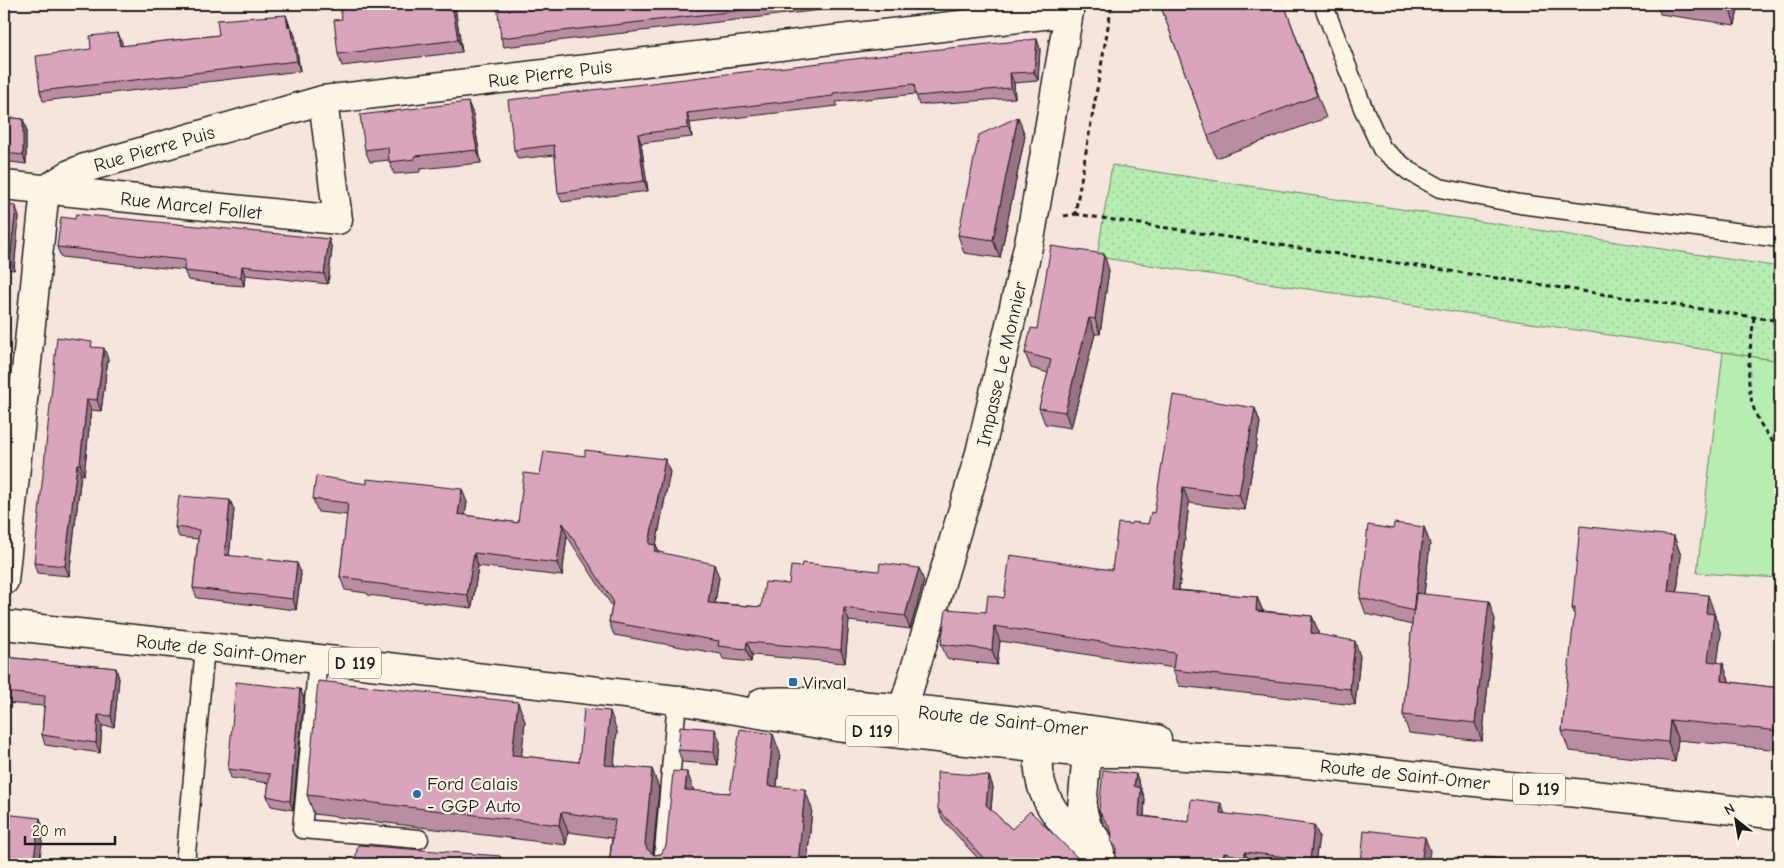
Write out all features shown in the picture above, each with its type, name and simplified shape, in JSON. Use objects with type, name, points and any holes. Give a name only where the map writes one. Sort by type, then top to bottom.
[{"type":"street","name":"Rue Pierre Puis","points":[[45,190],[70,174],[85,168],[323,100],[1069,12]]},
{"type":"street","name":"Impasse Le Monnier","points":[[903,709],[980,453],[1034,222],[1069,12]]},
{"type":"street","name":"Rue Marcel Follet","points":[[4,185],[338,220],[323,100]]},
{"type":"street","points":[[4,581],[45,190]]},
{"type":"street","name":"Route de Saint-Omer","points":[[4,625],[677,700],[837,727],[1042,736],[1088,741],[1194,744],[1298,763],[1780,815]]},
{"type":"street","name":"Route de Saint-Omer","points":[[706,704],[791,700],[903,709],[1042,736]]},
{"type":"street","points":[[1042,736],[1039,771],[1047,799],[1062,822],[1105,864]]},
{"type":"street","points":[[1088,741],[1082,808],[1084,818],[1094,838],[1117,864]]},
{"type":"lane","points":[[1323,4],[1362,108],[1382,149],[1409,171],[1440,188],[1520,204],[1780,238]]},
{"type":"lane","points":[[185,864],[206,647]]},
{"type":"lane","points":[[318,659],[302,829],[419,839]]},
{"type":"lane","points":[[663,864],[677,700]]},
{"type":"path","points":[[1074,214],[1112,4]]},
{"type":"path","points":[[1034,222],[1074,214],[1780,321]]},
{"type":"path","points":[[1754,317],[1747,374],[1751,397],[1756,416],[1780,449]]},
{"type":"green space","points":[[1112,165],[1780,267],[1780,361],[1097,257]]},
{"type":"green space","points":[[1723,352],[1780,361],[1780,578],[1697,573]]},
{"type":"building","points":[[366,4],[452,4],[458,40],[338,54],[334,20],[342,19],[340,6]]},
{"type":"building","points":[[497,4],[797,4],[501,38]]},
{"type":"building","points":[[1160,4],[1284,4],[1317,96],[1208,136]]},
{"type":"building","points":[[286,15],[288,27],[291,26],[297,61],[40,91],[36,56],[91,49],[90,36],[118,33],[120,46],[219,35],[217,20]]},
{"type":"building","points":[[1037,39],[1034,72],[1010,73],[1011,88],[916,96],[914,84],[833,93],[833,96],[687,113],[688,128],[638,134],[644,181],[558,193],[554,145],[514,150],[508,100]]},
{"type":"building","points":[[468,102],[477,150],[415,156],[415,159],[389,162],[388,147],[365,150],[360,115]]},
{"type":"building","points":[[4,117],[23,119],[23,155],[4,153]]},
{"type":"building","points":[[1018,117],[993,240],[958,235],[979,135]]},
{"type":"building","points":[[4,205],[16,206],[10,260],[4,259]]},
{"type":"building","points":[[76,214],[329,239],[324,274],[242,266],[241,277],[184,271],[185,260],[57,247],[61,217],[75,219]]},
{"type":"building","points":[[1051,246],[1104,254],[1095,319],[1089,318],[1065,412],[1039,408],[1051,360],[1025,353],[1031,328],[1037,329]]},
{"type":"building","points":[[57,337],[92,342],[91,347],[104,348],[97,400],[87,399],[80,464],[77,464],[65,566],[34,563]]},
{"type":"building","points":[[1173,395],[1255,408],[1239,495],[1183,487],[1172,590],[1257,597],[1256,611],[1312,616],[1311,633],[1355,641],[1350,689],[1173,670],[1175,653],[994,626],[992,650],[941,644],[946,609],[986,612],[988,595],[1004,598],[1010,555],[1112,570],[1118,523],[1148,524],[1151,512],[1154,513]]},
{"type":"building","points":[[585,450],[665,459],[649,544],[656,545],[654,551],[714,564],[708,603],[761,607],[765,582],[789,584],[791,566],[801,567],[802,563],[879,571],[880,563],[919,568],[905,616],[844,608],[841,650],[747,642],[746,649],[718,646],[719,641],[609,622],[613,601],[563,523],[557,563],[474,553],[467,595],[363,582],[363,580],[340,577],[348,503],[313,499],[316,476],[367,484],[367,479],[462,489],[458,514],[518,523],[524,473],[540,475],[544,451],[585,456]]},
{"type":"building","points":[[179,496],[230,500],[225,555],[297,563],[293,599],[193,588],[199,530],[175,527]]},
{"type":"building","points":[[1394,523],[1424,527],[1414,611],[1360,598],[1368,525],[1393,529]]},
{"type":"building","points":[[1580,526],[1674,536],[1668,591],[1708,595],[1706,613],[1714,614],[1708,661],[1723,663],[1722,681],[1780,688],[1780,731],[1670,720],[1668,742],[1562,731],[1575,608],[1572,608]]},
{"type":"building","points":[[1415,593],[1489,601],[1475,723],[1403,715]]},
{"type":"building","points":[[4,657],[116,668],[111,716],[98,715],[96,743],[42,735],[45,696],[4,692]]},
{"type":"building","points":[[318,681],[518,702],[512,755],[579,762],[584,709],[610,711],[605,765],[652,769],[645,844],[647,849],[654,855],[661,854],[666,846],[673,771],[687,772],[685,790],[730,793],[740,729],[773,734],[768,786],[805,789],[798,864],[609,864],[615,820],[561,812],[559,825],[307,795]]},
{"type":"building","points":[[236,682],[300,689],[290,801],[267,796],[270,774],[228,769]]},
{"type":"building","points":[[680,726],[715,729],[714,752],[678,750]]},
{"type":"building","points":[[1103,770],[1136,774],[1134,786],[1141,788],[1139,816],[1189,822],[1191,799],[1221,803],[1220,813],[1314,825],[1310,860],[1245,852],[1244,857],[1224,853],[1222,864],[1111,864],[1116,855],[1116,847],[1111,841],[1112,833],[1109,826],[1099,811]]},
{"type":"building","points":[[937,772],[989,776],[986,805],[1012,829],[1030,811],[1084,864],[989,864],[938,809]]},
{"type":"building","points":[[4,814],[40,818],[33,864],[4,864]]},
{"type":"building","points":[[1364,830],[1425,837],[1421,864],[1361,864]]},
{"type":"building","points":[[358,845],[500,856],[499,864],[331,864],[331,857],[355,860]]},
{"type":"building","points":[[1484,857],[1534,862],[1534,864],[1484,864]]},
{"type":"place","name":"Virval","points":[[793,682]]},
{"type":"place","name":"Ford Calais - GGP Auto","points":[[417,794]]}]
